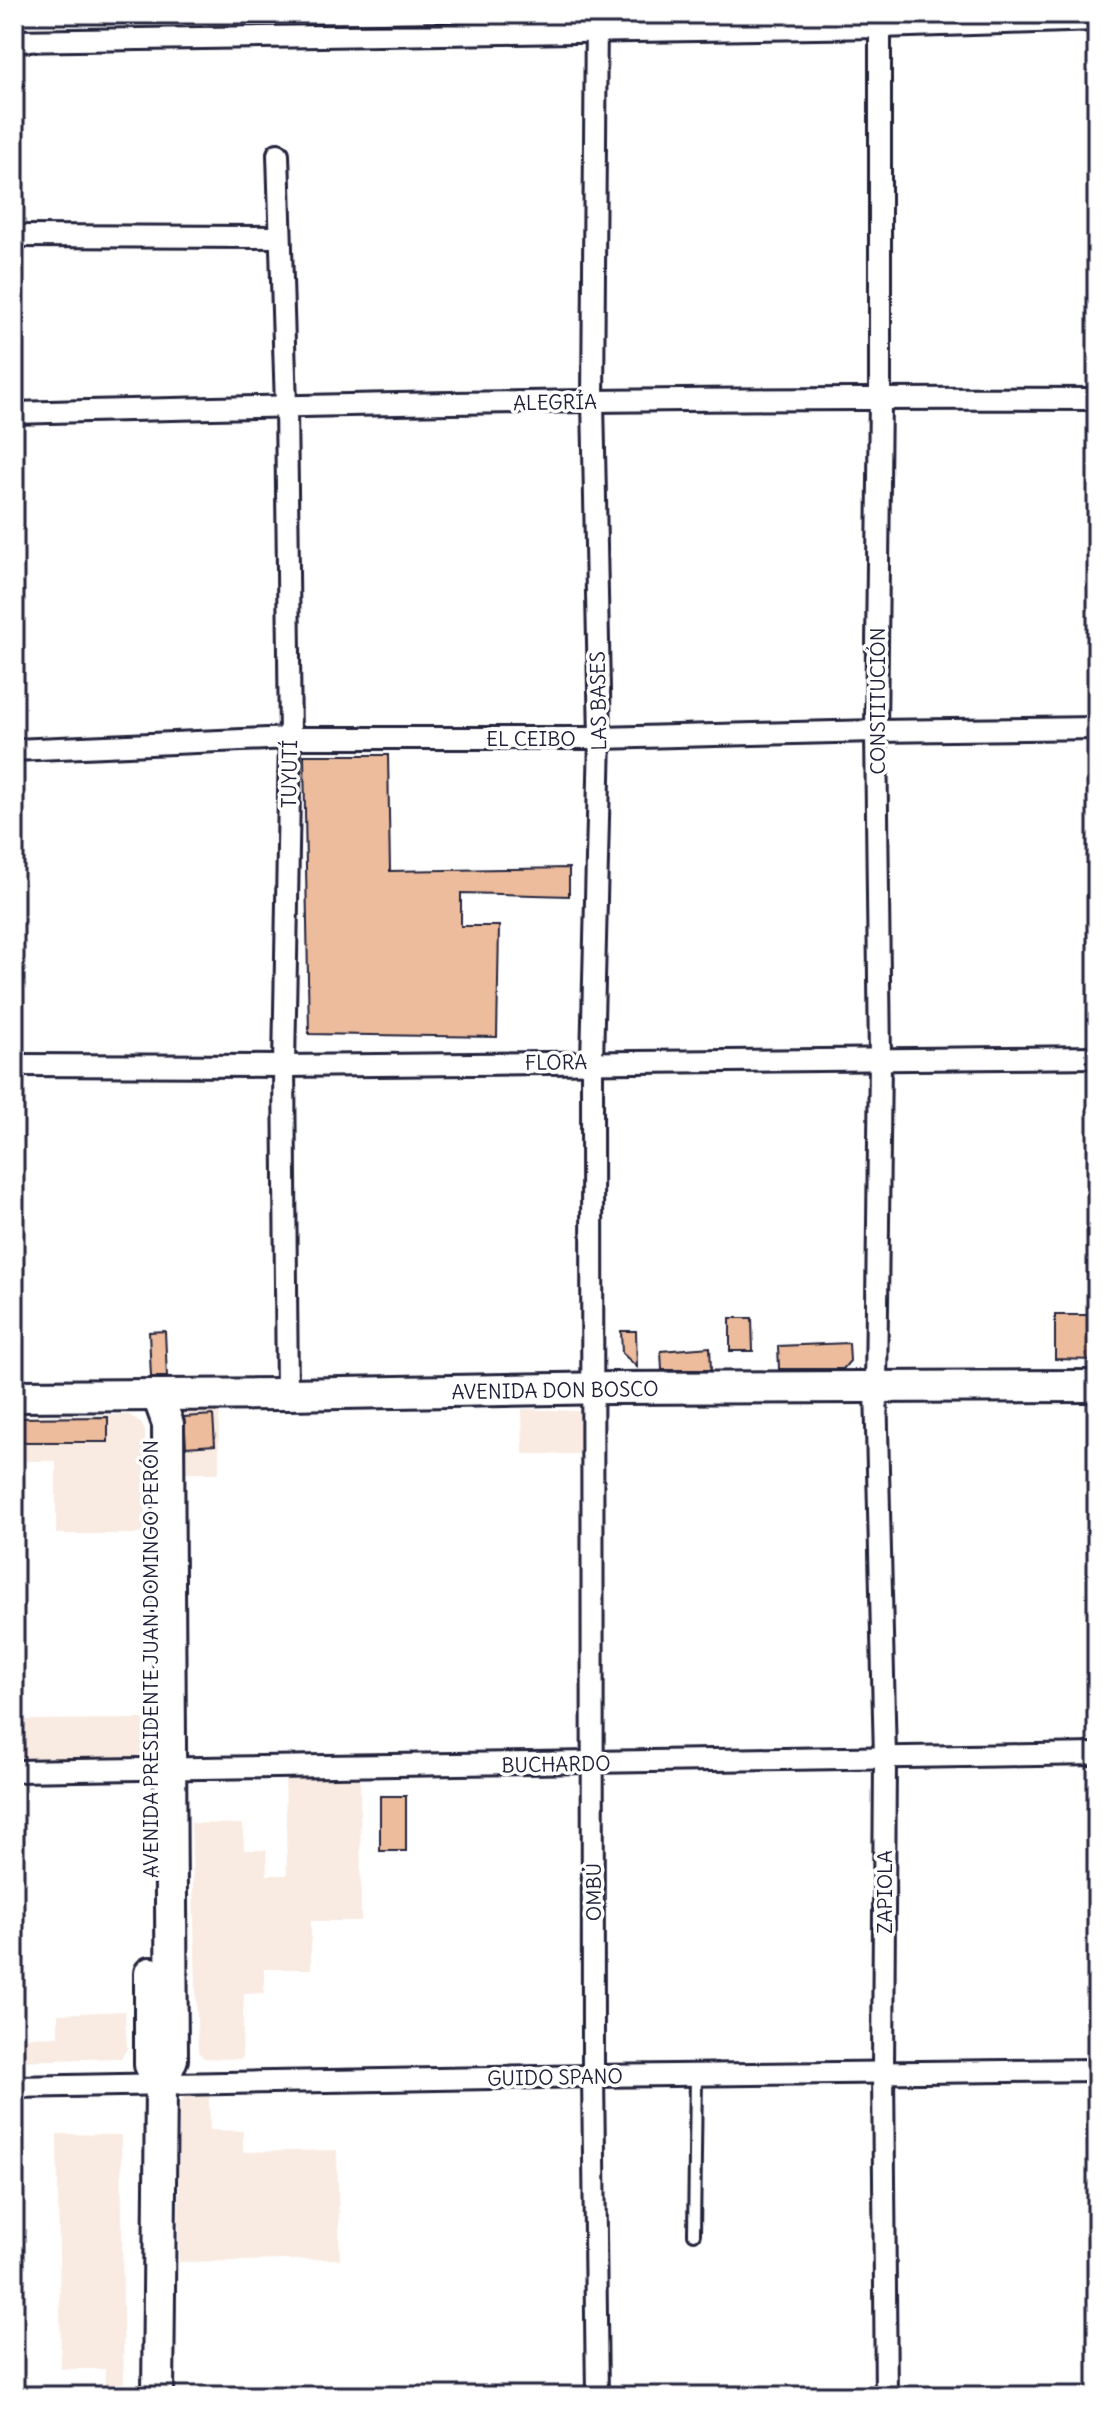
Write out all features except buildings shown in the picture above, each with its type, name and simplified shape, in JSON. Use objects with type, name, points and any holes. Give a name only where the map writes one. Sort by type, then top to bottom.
[{"type":"main road","name":"AVENIDA DON BOSCO","points":[[14,1396],[594,1388],[1097,1386]]},
{"type":"main road","name":"AVENIDA PRESIDENTE JUAN DOMINGO PERÓN","points":[[158,1396],[150,1425],[160,1769],[150,2065],[161,2085],[158,2396]]},
{"type":"street","name":"CONSTITUCIÓN","points":[[876,1387],[880,1060],[876,731],[880,20]]},
{"type":"street","points":[[14,41],[596,22],[1097,20]]},
{"type":"street","name":"LAS BASES","points":[[594,1388],[592,1061],[600,738],[593,401],[596,22]]},
{"type":"street","name":"TUYUTÍ","points":[[278,154],[286,406],[290,738],[284,1066],[287,1394]]},
{"type":"street","points":[[14,236],[279,237]]},
{"type":"street","name":"ALEGRÍA","points":[[14,413],[593,401],[1097,399]]},
{"type":"street","name":"EL CEIBO","points":[[14,750],[290,738],[600,738],[1097,728]]},
{"type":"street","name":"FLORA","points":[[14,1065],[284,1066],[1097,1057]]},
{"type":"street","name":"ZAPIOLA","points":[[876,1387],[885,1757],[883,2071],[886,2396]]},
{"type":"street","name":"OMBÚ","points":[[594,1388],[593,2076],[597,2396]]},
{"type":"street","name":"BUCHARDO","points":[[14,1771],[1097,1754]]},
{"type":"street","name":"GUIDO SPANO","points":[[14,2087],[1097,2070]]},
{"type":"lane","points":[[694,2234],[696,2074]]},
{"type":"shaded area","points":[[522,1409],[578,1411],[583,1415],[584,1454],[523,1454]]},
{"type":"shaded area","points":[[219,1410],[219,1473],[175,1473],[178,1412]]},
{"type":"shaded area","points":[[129,1415],[141,1422],[145,1432],[145,1534],[56,1534],[56,1461],[14,1461],[14,1416]]},
{"type":"shaded area","points":[[144,1719],[144,1746],[135,1758],[14,1763],[14,1720]]},
{"type":"shaded area","points":[[285,1775],[360,1775],[361,1921],[311,1921],[311,1969],[264,1969],[264,1993],[244,1994],[242,2059],[204,2058],[198,2052],[191,1823],[243,1824],[244,1850],[266,1850],[267,1875],[287,1875]]},
{"type":"shaded area","points":[[125,2011],[127,2049],[121,2058],[14,2061],[14,2037],[58,2036],[58,2014]]},
{"type":"shaded area","points":[[209,2092],[210,2130],[243,2131],[243,2152],[337,2150],[340,2259],[179,2262],[179,2105],[191,2093]]},
{"type":"shaded area","points":[[57,2134],[121,2135],[124,2396],[104,2396],[105,2369],[61,2369]]}]
